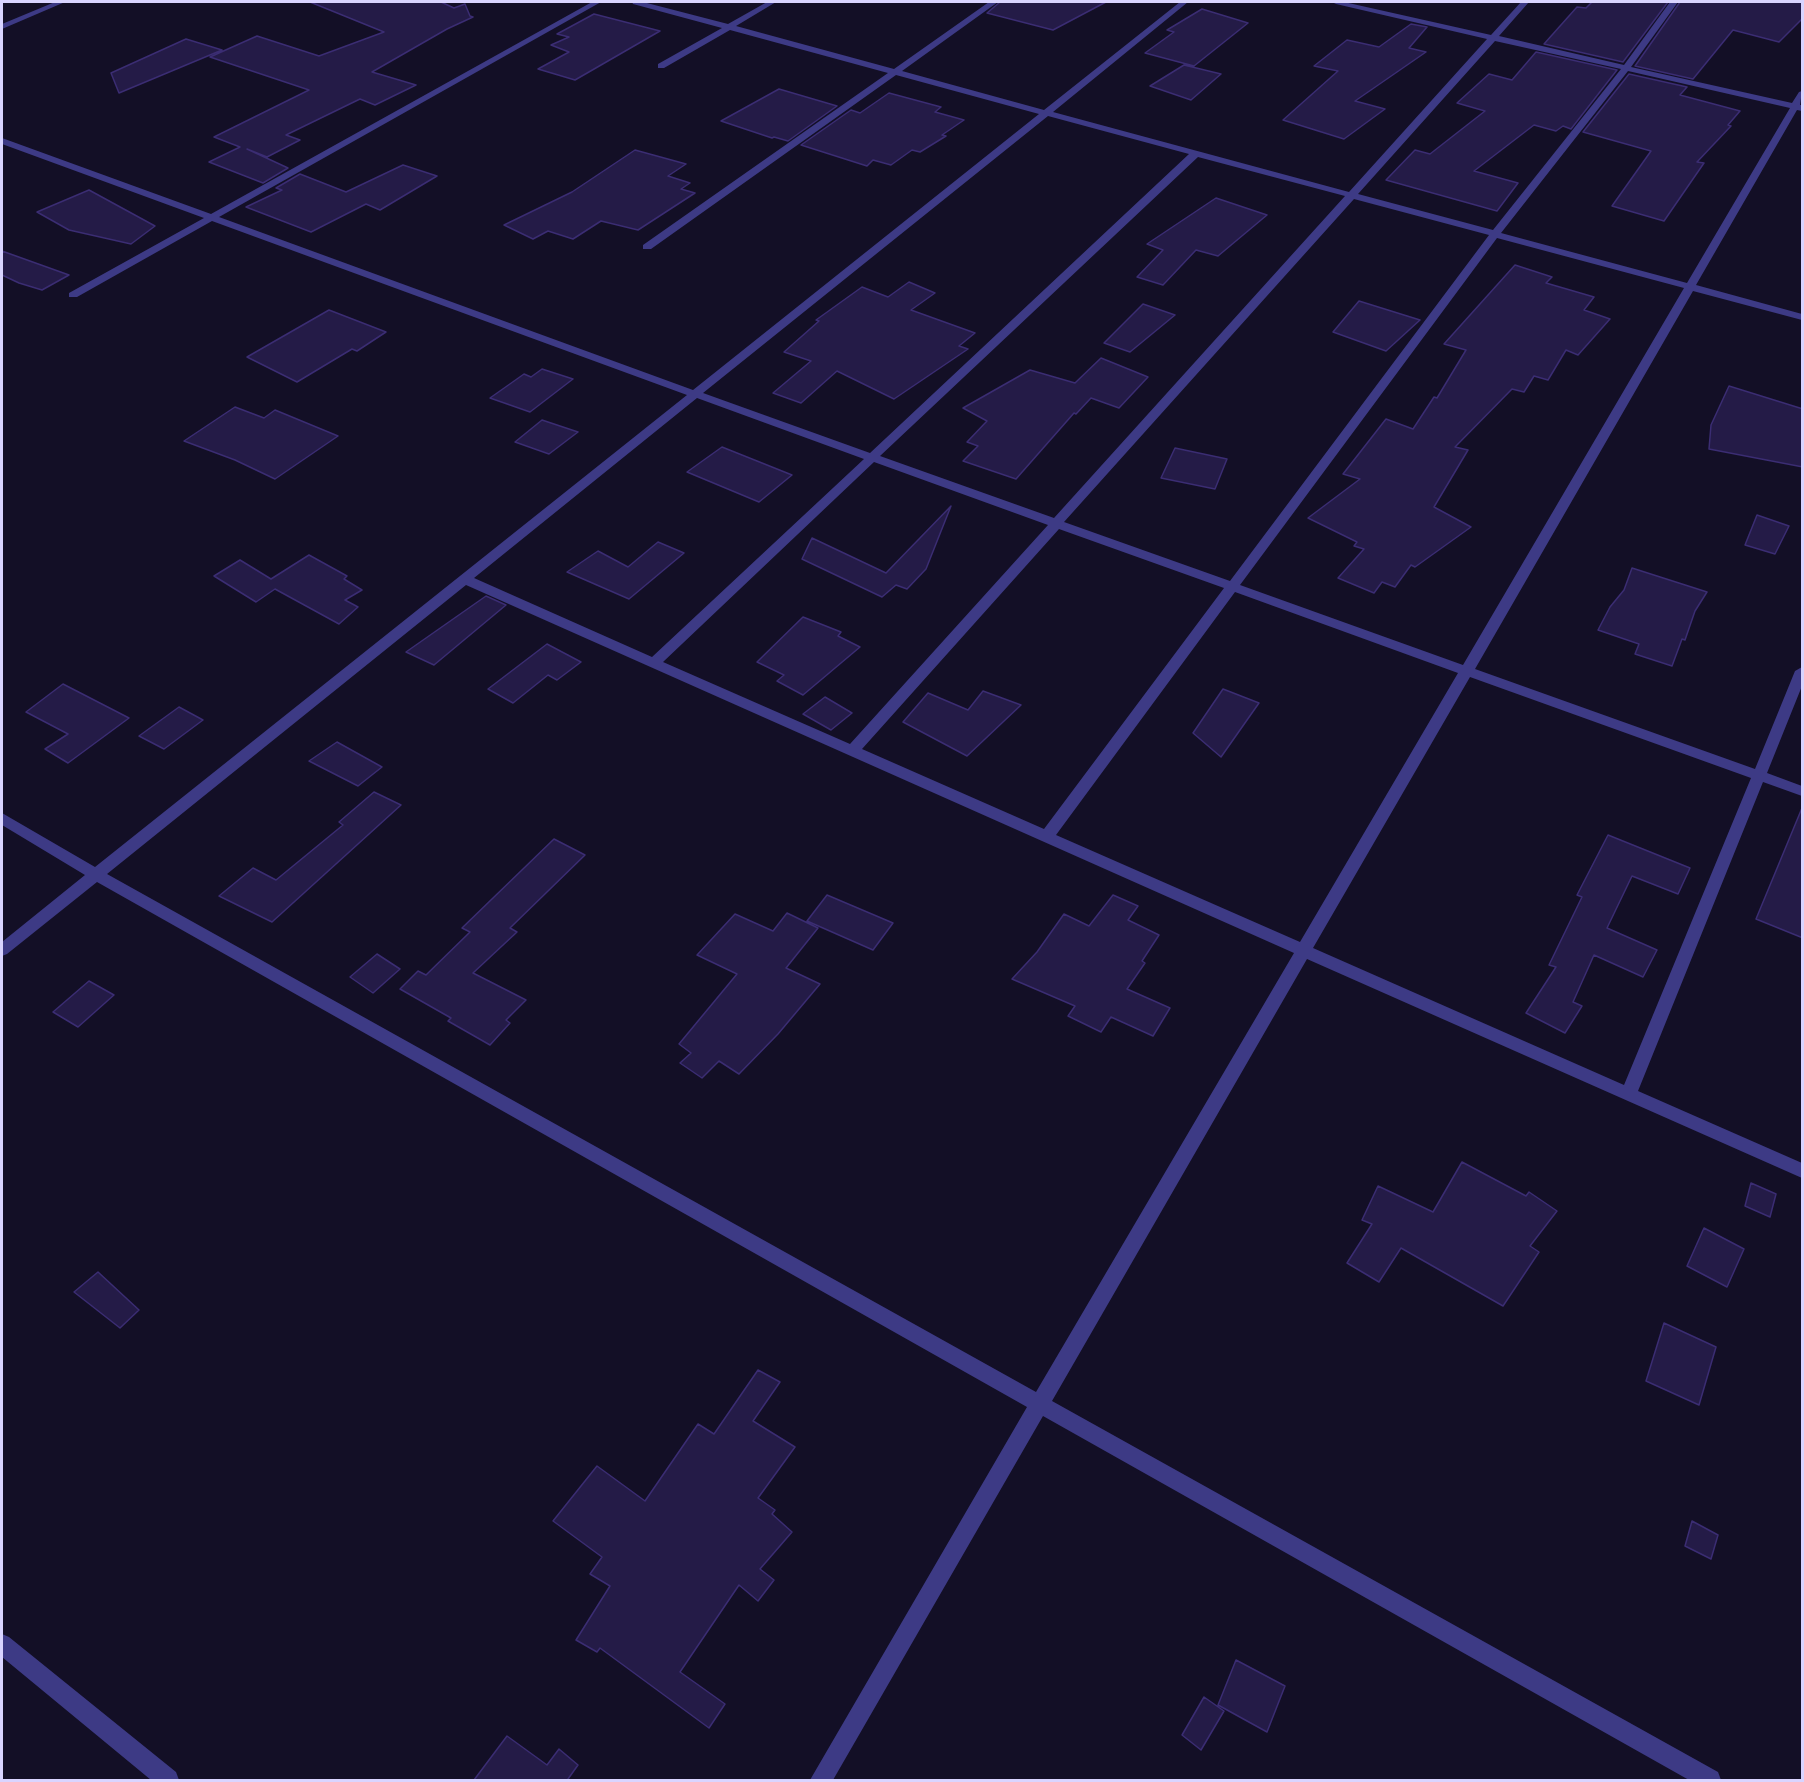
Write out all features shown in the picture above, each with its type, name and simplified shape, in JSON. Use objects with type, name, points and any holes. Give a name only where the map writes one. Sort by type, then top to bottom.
[{"type":"street","points":[[2,27],[61,2]]},
{"type":"street","points":[[73,295],[597,2]]},
{"type":"street","points":[[636,2],[1803,317]]},
{"type":"street","points":[[661,66],[772,2]]},
{"type":"street","points":[[647,247],[994,2]]},
{"type":"street","points":[[2,950],[1184,2]]},
{"type":"street","points":[[821,1780],[1800,103],[1626,68],[1336,2]]},
{"type":"street","points":[[852,751],[1525,2]]},
{"type":"street","points":[[1046,837],[1496,234],[1626,68],[1674,2]]},
{"type":"street","points":[[2,141],[872,458],[1803,791]]},
{"type":"street","points":[[654,663],[1196,153]]},
{"type":"street","points":[[464,579],[1803,1171]]},
{"type":"street","points":[[1628,1094],[1803,670]]},
{"type":"street","points":[[2,818],[96,875],[1710,1780]]},
{"type":"street","points":[[2,1644],[168,1780]]},
{"type":"building","points":[[310,2],[441,2],[454,8],[465,4],[470,16],[473,17],[447,29],[372,72],[416,85],[375,105],[360,99],[286,135],[300,140],[267,157],[247,149],[288,168],[263,183],[209,162],[240,147],[214,137],[309,90],[210,57],[257,36],[319,56],[384,32]]},
{"type":"building","points":[[1000,2],[1106,2],[1053,30],[987,13]]},
{"type":"building","points":[[1592,2],[1668,2],[1623,62],[1544,44],[1577,7],[1586,8]]},
{"type":"building","points":[[1680,2],[1803,2],[1803,18],[1779,42],[1733,30],[1693,79],[1635,66]]},
{"type":"building","points":[[1202,9],[1248,23],[1194,66],[1145,53],[1174,32],[1167,30]]},
{"type":"building","points":[[594,14],[660,31],[575,80],[538,69],[569,52],[551,45],[569,37],[557,34]]},
{"type":"building","points":[[1411,24],[1427,27],[1409,48],[1426,52],[1355,101],[1385,109],[1344,139],[1283,120],[1338,71],[1314,66],[1347,40],[1379,47]]},
{"type":"building","points":[[186,39],[222,50],[119,93],[111,73]]},
{"type":"building","points":[[1536,52],[1617,70],[1571,129],[1563,126],[1556,131],[1534,125],[1474,171],[1518,183],[1497,211],[1386,180],[1415,150],[1430,154],[1485,111],[1457,103],[1489,74],[1512,80]]},
{"type":"building","points":[[1184,65],[1221,74],[1191,100],[1150,86]]},
{"type":"building","points":[[1629,74],[1687,87],[1680,95],[1740,111],[1728,125],[1731,126],[1697,162],[1704,163],[1664,221],[1612,206],[1651,151],[1583,132]]},
{"type":"building","points":[[779,89],[837,106],[788,141],[721,121]]},
{"type":"building","points":[[889,93],[941,107],[935,112],[964,120],[942,135],[946,136],[920,152],[912,150],[891,165],[873,160],[867,166],[801,145],[851,110],[860,113]]},
{"type":"building","points":[[635,150],[686,164],[668,176],[690,183],[681,189],[695,193],[638,230],[601,221],[573,239],[548,231],[533,239],[504,225],[572,192]]},
{"type":"building","points":[[403,165],[437,176],[380,210],[366,204],[311,232],[246,207],[282,190],[276,188],[300,174],[346,192]]},
{"type":"building","points":[[89,190],[155,226],[131,244],[69,230],[37,212]]},
{"type":"building","points":[[1216,198],[1267,215],[1218,256],[1196,250],[1163,285],[1137,277],[1163,250],[1147,244]]},
{"type":"building","points":[[2,251],[69,275],[42,290],[19,283],[2,275]]},
{"type":"building","points":[[1515,265],[1552,277],[1546,283],[1594,297],[1584,310],[1610,319],[1578,355],[1566,350],[1548,380],[1534,376],[1524,392],[1512,389],[1455,447],[1468,450],[1434,507],[1471,527],[1415,567],[1411,565],[1395,587],[1382,582],[1374,593],[1338,578],[1364,549],[1354,546],[1357,542],[1308,518],[1360,479],[1343,474],[1386,419],[1413,429],[1434,397],[1437,398],[1466,350],[1444,344]]},
{"type":"building","points":[[909,282],[935,293],[911,310],[975,333],[959,346],[968,349],[894,399],[837,371],[801,403],[773,393],[811,361],[784,352],[819,321],[816,320],[862,287],[888,297]]},
{"type":"building","points":[[1359,301],[1420,320],[1386,351],[1333,332]]},
{"type":"building","points":[[1143,304],[1175,315],[1130,352],[1104,343]]},
{"type":"building","points":[[329,310],[386,332],[357,351],[352,349],[297,382],[247,357]]},
{"type":"building","points":[[1101,358],[1148,377],[1119,408],[1091,398],[1076,414],[1074,413],[1016,479],[963,461],[978,446],[967,442],[987,421],[963,408],[1030,370],[1075,383]]},
{"type":"building","points":[[542,369],[573,379],[530,412],[490,398],[524,374],[531,377]]},
{"type":"building","points":[[1729,386],[1803,409],[1803,467],[1709,449],[1711,425]]},
{"type":"building","points":[[235,407],[264,418],[275,410],[338,436],[275,479],[235,460],[184,441]]},
{"type":"building","points":[[542,420],[578,432],[549,454],[515,442]]},
{"type":"building","points":[[722,447],[792,475],[759,502],[687,472]]},
{"type":"building","points":[[1175,448],[1227,459],[1215,489],[1161,478]]},
{"type":"building","points":[[951,506],[926,569],[907,589],[896,585],[882,597],[802,559],[812,538],[886,573]]},
{"type":"building","points":[[1757,515],[1789,526],[1775,554],[1745,545]]},
{"type":"building","points":[[658,542],[684,553],[629,599],[567,572],[598,551],[628,567]]},
{"type":"building","points":[[309,555],[347,576],[344,579],[362,590],[345,600],[358,607],[339,624],[275,589],[256,602],[214,576],[240,560],[271,579]]},
{"type":"building","points":[[1632,568],[1707,592],[1695,611],[1685,640],[1682,639],[1672,666],[1635,654],[1639,644],[1598,630],[1610,607],[1624,590]]},
{"type":"building","points":[[486,596],[506,605],[434,665],[406,652]]},
{"type":"building","points":[[803,617],[841,632],[838,636],[860,647],[803,695],[777,681],[784,675],[757,662]]},
{"type":"building","points":[[547,644],[581,662],[557,680],[548,675],[513,703],[488,689]]},
{"type":"building","points":[[63,684],[129,718],[68,763],[45,749],[68,734],[26,712]]},
{"type":"building","points":[[1223,689],[1259,703],[1221,757],[1193,733]]},
{"type":"building","points":[[983,691],[1021,705],[967,756],[903,722],[928,693],[968,710]]},
{"type":"building","points":[[825,697],[852,713],[831,730],[803,714]]},
{"type":"building","points":[[179,707],[203,720],[164,749],[139,736]]},
{"type":"building","points":[[337,742],[382,767],[358,786],[309,761]]},
{"type":"building","points":[[374,792],[401,805],[272,922],[219,896],[253,868],[276,880],[343,825],[339,822]]},
{"type":"building","points":[[1803,808],[1803,938],[1756,919]]},
{"type":"building","points":[[1608,835],[1690,868],[1678,894],[1632,876],[1607,928],[1657,950],[1643,977],[1594,955],[1573,1002],[1582,1006],[1565,1033],[1526,1013],[1556,967],[1549,965],[1582,897],[1577,895]]},
{"type":"building","points":[[554,839],[585,855],[510,928],[517,932],[473,973],[526,1000],[506,1020],[510,1023],[490,1045],[448,1021],[451,1018],[400,989],[418,971],[426,975],[470,932],[462,928]]},
{"type":"building","points":[[827,895],[893,923],[873,950],[807,921]]},
{"type":"building","points":[[1113,895],[1138,906],[1128,920],[1159,935],[1142,961],[1145,963],[1127,989],[1170,1008],[1153,1036],[1111,1017],[1101,1032],[1068,1016],[1075,1006],[1012,979],[1037,952],[1064,914],[1089,926]]},
{"type":"building","points":[[787,913],[818,928],[786,968],[820,984],[778,1034],[739,1074],[719,1061],[702,1078],[680,1063],[691,1053],[679,1044],[737,974],[697,955],[735,914],[773,931]]},
{"type":"building","points":[[377,954],[400,969],[373,993],[350,977]]},
{"type":"building","points":[[89,981],[114,995],[78,1027],[53,1012]]},
{"type":"building","points":[[1462,1162],[1526,1196],[1529,1192],[1557,1211],[1530,1246],[1539,1252],[1503,1306],[1401,1248],[1379,1282],[1347,1263],[1372,1224],[1362,1220],[1378,1186],[1433,1212]]},
{"type":"building","points":[[1751,1183],[1776,1194],[1770,1217],[1745,1206]]},
{"type":"building","points":[[1704,1228],[1744,1249],[1727,1287],[1687,1266]]},
{"type":"building","points":[[98,1272],[139,1310],[120,1328],[74,1292]]},
{"type":"building","points":[[1664,1323],[1716,1347],[1699,1405],[1646,1381]]},
{"type":"building","points":[[758,1370],[780,1382],[753,1421],[795,1447],[758,1498],[775,1510],[772,1514],[792,1532],[760,1569],[774,1580],[758,1601],[739,1585],[680,1672],[725,1704],[709,1728],[600,1648],[597,1652],[576,1640],[610,1586],[590,1574],[602,1557],[553,1521],[597,1466],[645,1501],[698,1424],[714,1434]]},
{"type":"building","points":[[1692,1521],[1718,1535],[1711,1559],[1685,1546]]},
{"type":"building","points":[[1236,1660],[1285,1686],[1267,1732],[1218,1705]]},
{"type":"building","points":[[1204,1697],[1224,1711],[1201,1750],[1182,1735]]},
{"type":"building","points":[[507,1736],[547,1765],[559,1749],[578,1765],[569,1780],[474,1780]]}]
